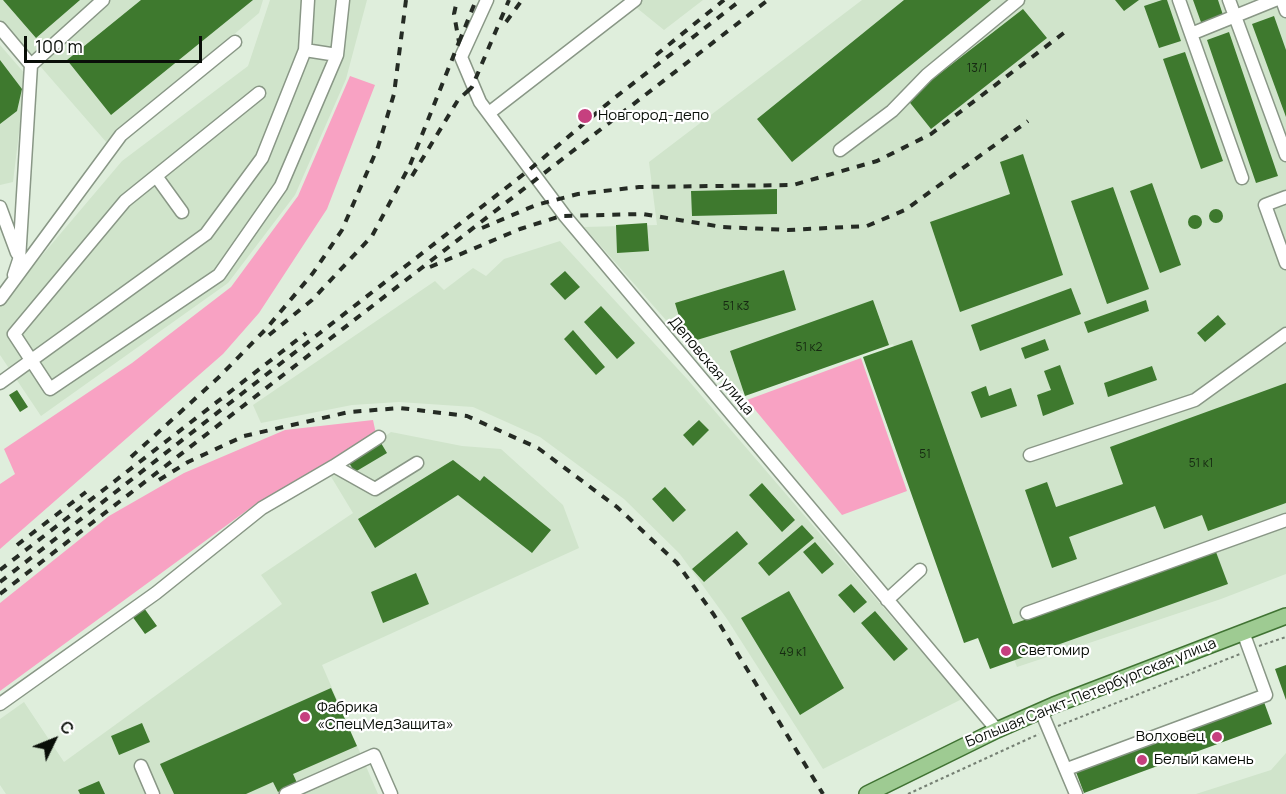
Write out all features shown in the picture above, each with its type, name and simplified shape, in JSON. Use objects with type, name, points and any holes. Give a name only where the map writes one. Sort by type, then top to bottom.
[{"type":"main road","name":"Большая Санкт-Петербургская улица","points":[[867,794],[1041,711],[1286,616]]},
{"type":"street","points":[[31,64],[103,0]]},
{"type":"street","points":[[0,383],[106,304],[206,234],[262,158],[305,50],[308,0]]},
{"type":"street","points":[[259,93],[124,201],[14,333],[51,390],[219,275],[281,186],[337,56],[343,0]]},
{"type":"street","name":"Деповская улица","points":[[487,0],[461,57],[472,87],[489,113],[565,216],[997,730]]},
{"type":"street","points":[[489,113],[635,0]]},
{"type":"street","points":[[840,150],[892,111],[927,75],[1018,0]]},
{"type":"street","points":[[1179,0],[1242,178]]},
{"type":"street","points":[[1229,0],[1286,155]]},
{"type":"street","points":[[1191,34],[1275,0]]},
{"type":"street","points":[[1282,0],[1286,11]]},
{"type":"street","points":[[0,28],[31,64],[19,260],[4,295]]},
{"type":"street","points":[[4,295],[121,135],[235,42]]},
{"type":"street","points":[[305,50],[337,56]]},
{"type":"street","points":[[156,176],[182,212]]},
{"type":"street","points":[[1286,197],[1265,205],[1286,263]]},
{"type":"street","points":[[0,207],[19,260]]},
{"type":"street","points":[[1030,455],[1196,400],[1286,334]]},
{"type":"street","points":[[0,704],[156,593],[262,508],[380,437]]},
{"type":"street","points":[[334,466],[375,489],[417,463]]},
{"type":"street","points":[[1027,613],[1286,520]]},
{"type":"street","points":[[887,600],[920,570]]},
{"type":"street","points":[[1067,769],[1266,695],[1243,632]]},
{"type":"street","points":[[1041,711],[1051,729],[1076,794]]},
{"type":"street","points":[[286,794],[374,755],[391,794]]},
{"type":"street","points":[[141,766],[153,794]]},
{"type":"path","points":[[908,794],[1051,729],[1286,637]]},
{"type":"shaded area","points":[[0,0],[263,0],[259,13],[107,143],[0,20]]},
{"type":"shaded area","points":[[270,0],[367,0],[346,79],[295,195],[228,283],[41,416],[0,355],[0,305],[122,161],[248,66]]},
{"type":"shaded area","points":[[627,0],[703,0],[664,30]]},
{"type":"shaded area","points":[[862,0],[1286,0],[1286,574],[1221,599],[1017,667],[893,344],[731,394],[584,227],[657,225],[649,162]]},
{"type":"shaded area","points":[[0,45],[26,75],[13,182],[0,185]]},
{"type":"shaded area","points":[[350,76],[375,85],[327,209],[259,313],[223,354],[0,549],[0,484],[15,474],[4,449],[132,363],[231,287],[298,196]]},
{"type":"shaded area","points":[[560,241],[688,380],[962,699],[823,769],[727,619],[680,554],[624,499],[540,437],[473,407],[399,402],[352,405],[261,423],[253,405],[435,281],[444,290],[473,268],[486,276],[504,259]]},
{"type":"shaded area","points":[[861,358],[907,491],[842,515],[747,400]]},
{"type":"shaded area","points":[[373,420],[376,434],[253,506],[0,691],[0,603],[109,516],[184,473],[285,430]]},
{"type":"shaded area","points":[[391,432],[462,446],[501,449],[563,505],[579,548],[322,665],[378,794],[6,794],[0,785],[0,719],[24,702],[64,762],[282,604],[261,575],[353,513],[330,475]]},
{"type":"shaded area","points":[[1286,753],[1286,794],[1196,794],[1271,770]]},
{"type":"building","points":[[3,0],[80,0],[36,38]]},
{"type":"building","points":[[141,0],[253,0],[111,115],[67,60]]},
{"type":"building","points":[[904,0],[991,0],[792,162],[757,119]]},
{"type":"building","points":[[1115,0],[1139,0],[1124,11]]},
{"type":"building","points":[[1167,0],[1181,41],[1159,48],[1144,6]]},
{"type":"building","points":[[1193,0],[1218,0],[1224,18],[1202,25]]},
{"type":"building","points":[[1023,9],[1047,38],[931,129],[907,99]]},
{"type":"building","points":[[1274,16],[1286,50],[1286,117],[1252,24]]},
{"type":"building","points":[[1229,32],[1278,176],[1256,183],[1207,40]]},
{"type":"building","points":[[1185,52],[1223,161],[1201,169],[1163,59]]},
{"type":"building","points":[[0,60],[22,89],[17,111],[0,124]]},
{"type":"building","points":[[1023,154],[1063,275],[960,312],[930,222],[1010,194],[1000,162]]},
{"type":"building","points":[[1152,183],[1181,265],[1160,273],[1130,191]]},
{"type":"building","points":[[1113,187],[1149,289],[1107,304],[1071,201]]},
{"type":"building","points":[[777,189],[777,214],[692,216],[691,191]]},
{"type":"building","points":[[1216,209],[1221,211],[1223,216],[1221,221],[1216,223],[1211,221],[1209,216],[1211,211]]},
{"type":"building","points":[[1192,215],[1198,215],[1202,222],[1198,229],[1192,229],[1188,225],[1188,219]]},
{"type":"building","points":[[647,223],[649,251],[617,253],[616,225]]},
{"type":"building","points":[[784,270],[796,310],[687,343],[675,303]]},
{"type":"building","points":[[565,271],[580,287],[565,300],[550,284]]},
{"type":"building","points":[[1071,288],[1081,314],[980,351],[971,325]]},
{"type":"building","points":[[873,300],[889,345],[745,396],[730,351]]},
{"type":"building","points":[[1146,300],[1149,311],[1088,333],[1084,322]]},
{"type":"building","points":[[601,306],[635,343],[617,359],[584,322]]},
{"type":"building","points":[[1218,315],[1226,324],[1205,342],[1197,333]]},
{"type":"building","points":[[573,330],[605,367],[596,375],[564,339]]},
{"type":"building","points":[[1045,339],[1049,350],[1025,359],[1021,348]]},
{"type":"building","points":[[912,340],[1013,624],[1216,552],[1228,584],[990,669],[978,638],[964,643],[863,357]]},
{"type":"building","points":[[1060,365],[1074,404],[1043,416],[1037,395],[1051,390],[1044,371]]},
{"type":"building","points":[[1152,366],[1157,380],[1108,397],[1104,383]]},
{"type":"building","points":[[1286,383],[1286,503],[1208,531],[1202,515],[1164,529],[1155,506],[1069,537],[1077,559],[1052,568],[1025,490],[1047,482],[1056,507],[1123,484],[1110,447]]},
{"type":"building","points":[[986,386],[989,396],[1011,388],[1017,406],[981,418],[971,392]]},
{"type":"building","points":[[17,390],[28,407],[20,412],[9,395]]},
{"type":"building","points":[[699,420],[709,430],[693,446],[683,435]]},
{"type":"building","points":[[381,443],[387,453],[355,472],[349,463]]},
{"type":"building","points":[[453,460],[480,481],[484,476],[551,530],[532,553],[458,495],[375,548],[358,519]]},
{"type":"building","points":[[762,483],[795,520],[782,532],[749,495]]},
{"type":"building","points":[[665,487],[686,510],[673,522],[652,499]]},
{"type":"building","points":[[802,525],[814,538],[769,576],[758,563]]},
{"type":"building","points":[[737,531],[748,544],[704,582],[692,569]]},
{"type":"building","points":[[815,542],[834,564],[822,574],[803,552]]},
{"type":"building","points":[[416,573],[429,604],[383,623],[371,592]]},
{"type":"building","points":[[851,584],[867,602],[854,613],[838,595]]},
{"type":"building","points":[[789,591],[844,688],[800,715],[741,618]]},
{"type":"building","points":[[144,608],[157,626],[145,634],[132,616]]},
{"type":"building","points":[[875,611],[908,649],[894,661],[861,623]]},
{"type":"building","points":[[1286,665],[1286,700],[1275,669]]},
{"type":"building","name":"Фабрика «СпецМедЗащита»","points":[[331,688],[357,746],[293,774],[297,783],[278,792],[273,782],[246,794],[174,794],[160,764]]},
{"type":"building","points":[[1264,702],[1272,724],[1084,793],[1076,772]]},
{"type":"building","points":[[142,723],[150,742],[119,755],[111,736]]},
{"type":"building","points":[[99,781],[105,794],[80,794],[78,790]]},
{"type":"railway","points":[[131,457],[219,377],[266,329],[313,273],[342,230],[378,147],[394,94],[406,0]]},
{"type":"railway","points":[[269,335],[312,300],[372,236],[410,165],[459,42],[454,14],[457,0]]},
{"type":"railway","points":[[459,42],[476,0]]},
{"type":"railway","points":[[467,92],[472,87],[509,0]]},
{"type":"railway","points":[[506,22],[522,0]]},
{"type":"railway","points":[[656,55],[724,0]]},
{"type":"railway","points":[[0,582],[529,170],[613,99],[741,0]]},
{"type":"railway","points":[[0,594],[768,0]]},
{"type":"railway","points":[[482,228],[536,205],[578,194],[639,187],[793,185],[877,161],[931,134],[1065,32]]},
{"type":"railway","points":[[412,176],[458,100],[472,87]]},
{"type":"railway","points":[[430,267],[520,229],[561,216],[643,214],[722,227],[788,230],[867,226],[905,210],[1028,121]]},
{"type":"railway","points":[[0,570],[306,333]]},
{"type":"railway","points":[[159,480],[188,462],[244,436],[349,412],[400,408],[467,416],[538,448],[617,507],[677,563],[714,615],[823,794]]},
{"type":"railway","points":[[17,545],[86,492]]},
{"type":"place","name":"Новгород-депо","points":[[585,116]]},
{"type":"place","name":"Светомир","points":[[1006,651]]},
{"type":"place","name":"Фабрика «СпецМедЗащита»","points":[[305,717]]},
{"type":"place","name":"Волховец","points":[[1217,737]]},
{"type":"place","name":"Белый камень","points":[[1142,760]]}]
